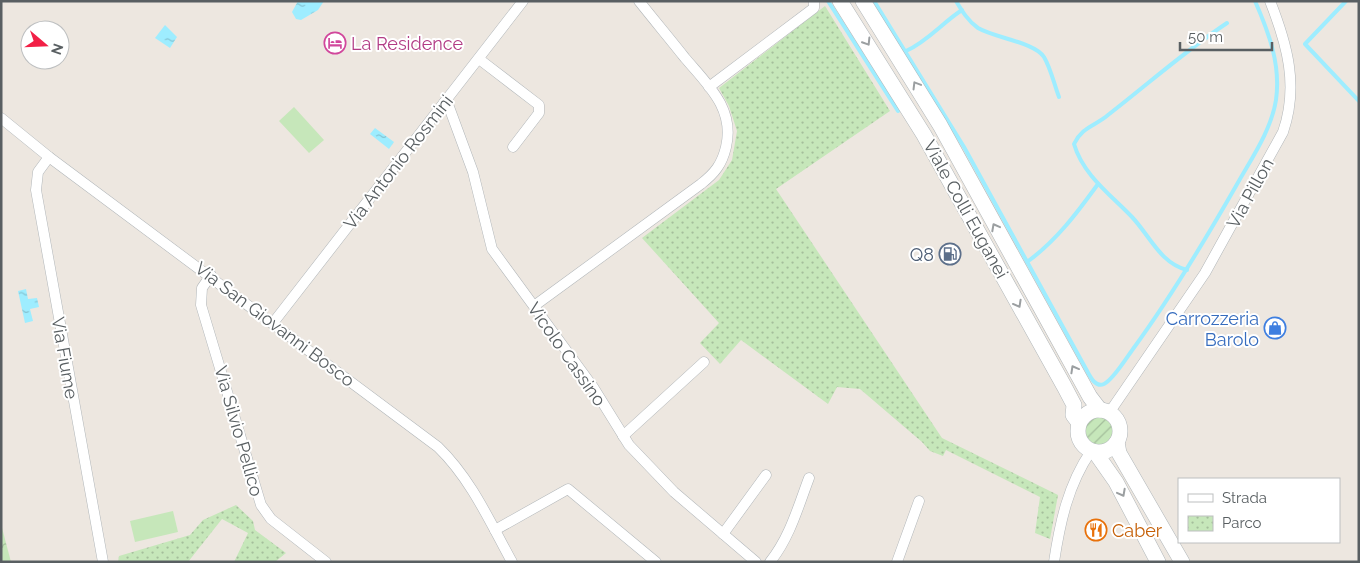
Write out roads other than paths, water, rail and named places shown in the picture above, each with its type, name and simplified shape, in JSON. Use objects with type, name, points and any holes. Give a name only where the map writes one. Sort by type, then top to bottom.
[{"type":"main road","name":"Viale Colli Euganei","points":[[840,1],[924,135],[1064,386],[1074,406],[1073,415],[1079,423],[1077,430],[1080,443],[1093,452],[1116,482],[1158,562]]},
{"type":"main road","name":"Viale Colli Euganei","points":[[863,1],[940,125],[1038,306],[1090,397],[1105,411],[1115,417],[1120,429],[1117,442],[1119,453],[1182,562]]},
{"type":"main road","points":[[1079,423],[1088,413],[1105,411]]},
{"type":"main road","points":[[1093,452],[1108,451],[1117,442]]},
{"type":"street","name":"Via Antonio Rosmini","points":[[273,322],[523,1]]},
{"type":"street","points":[[534,306],[715,173],[723,158],[730,131],[724,109],[710,87],[639,1]]},
{"type":"street","points":[[710,87],[814,8],[814,1]]},
{"type":"street","name":"Via Pillon","points":[[1105,411],[1142,367],[1205,273],[1283,132],[1290,99],[1289,56],[1270,1]]},
{"type":"street","points":[[479,59],[539,105],[539,113],[514,146]]},
{"type":"street","name":"Vicolo Cassino","points":[[444,103],[449,107],[473,172],[492,249],[593,387],[623,436],[649,468],[756,562]]},
{"type":"street","name":"Via San Giovanni Bosco","points":[[1,118],[49,157],[211,275],[438,447],[456,465],[512,562]]},
{"type":"street","name":"Via Fiume","points":[[49,157],[38,172],[36,190],[103,562]]},
{"type":"street","name":"Via Silvio Pellico","points":[[211,275],[202,288],[201,305],[261,505],[271,519],[326,562]]},
{"type":"street","points":[[623,436],[704,362]]},
{"type":"street","points":[[1054,562],[1067,498],[1076,474],[1093,452]]},
{"type":"street","points":[[723,534],[766,475]]},
{"type":"street","points":[[770,562],[780,549],[788,533],[809,478]]},
{"type":"street","points":[[495,530],[568,489],[656,562]]},
{"type":"street","points":[[897,562],[919,501]]},
{"type":"water","points":[[298,1],[324,1],[318,10],[301,20],[296,19],[292,12]]},
{"type":"water","points":[[165,25],[177,37],[170,48],[155,38]]},
{"type":"water","points":[[375,128],[394,142],[389,149],[370,134]]},
{"type":"water","points":[[26,289],[28,299],[37,298],[39,307],[30,309],[33,321],[25,323],[18,291]]},
{"type":"waterway","points":[[828,1],[898,111]]},
{"type":"waterway","points":[[874,1],[964,147],[1089,375],[1095,383],[1101,385],[1108,382],[1120,368],[1174,289],[1212,228],[1270,123],[1276,100],[1277,74],[1273,49],[1255,1]]},
{"type":"waterway","points":[[956,1],[968,19],[978,28],[1023,44],[1039,52],[1044,57],[1051,72],[1059,97]]},
{"type":"waterway","points":[[1346,1],[1305,44],[1359,101]]},
{"type":"waterway","points":[[906,51],[921,42],[962,10]]},
{"type":"waterway","points":[[1187,270],[1162,255],[1132,217],[1098,184],[1084,165],[1074,144],[1085,130],[1103,119],[1181,56],[1227,23]]},
{"type":"waterway","points":[[1027,262],[1057,236],[1098,184]]},
{"type":"place","name":"La Residence","points":[[335,43]]},
{"type":"place","name":"Q8","points":[[950,254]]},
{"type":"place","name":"Carrozzeria Barolo","points":[[1275,328]]},
{"type":"place","name":"Caber","points":[[1096,530]]}]
